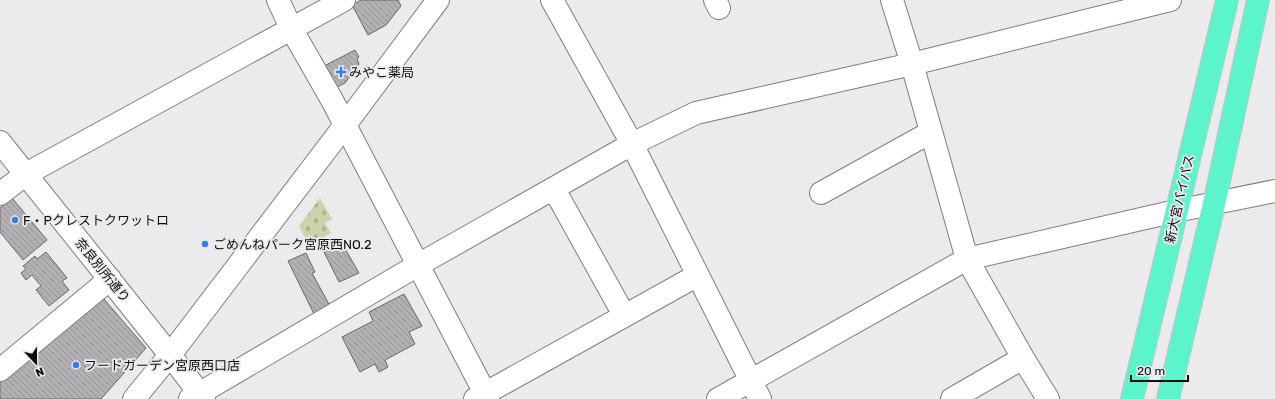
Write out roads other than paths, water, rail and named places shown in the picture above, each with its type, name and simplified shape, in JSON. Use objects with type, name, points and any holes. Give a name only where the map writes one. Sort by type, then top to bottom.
[{"type":"highway","name":"新大宮バイパス","points":[[1132,399],[1227,0]]},
{"type":"highway","points":[[1168,399],[1214,204],[1258,0]]},
{"type":"street","points":[[278,0],[292,30],[332,100],[418,265],[482,397],[624,315],[698,275]]},
{"type":"street","points":[[0,194],[26,174],[292,30],[344,0]]},
{"type":"street","points":[[552,0],[632,144],[760,399]]},
{"type":"street","points":[[892,0],[912,64],[967,259],[1048,399]]},
{"type":"street","points":[[197,397],[418,265],[632,144],[696,113],[912,64],[1170,0]]},
{"type":"street","points":[[134,399],[170,355],[345,125],[433,2]]},
{"type":"street","points":[[821,193],[930,132]]},
{"type":"street","name":"奈良別所通り","points":[[0,142],[170,355],[197,397]]},
{"type":"street","points":[[554,189],[624,315]]},
{"type":"street","points":[[718,399],[967,259],[1176,211],[1275,191]]},
{"type":"street","points":[[0,370],[110,278]]},
{"type":"street","points":[[952,399],[1023,358]]},
{"type":"place","name":"みやこ薬局","points":[[341,72]]},
{"type":"place","name":"F・Pクレストクワットロ","points":[[15,220]]},
{"type":"place","name":"ごめんねパーク宮原西NO.2","points":[[205,244]]},
{"type":"place","name":"フードガーデン宮原西口店","points":[[76,365]]}]
